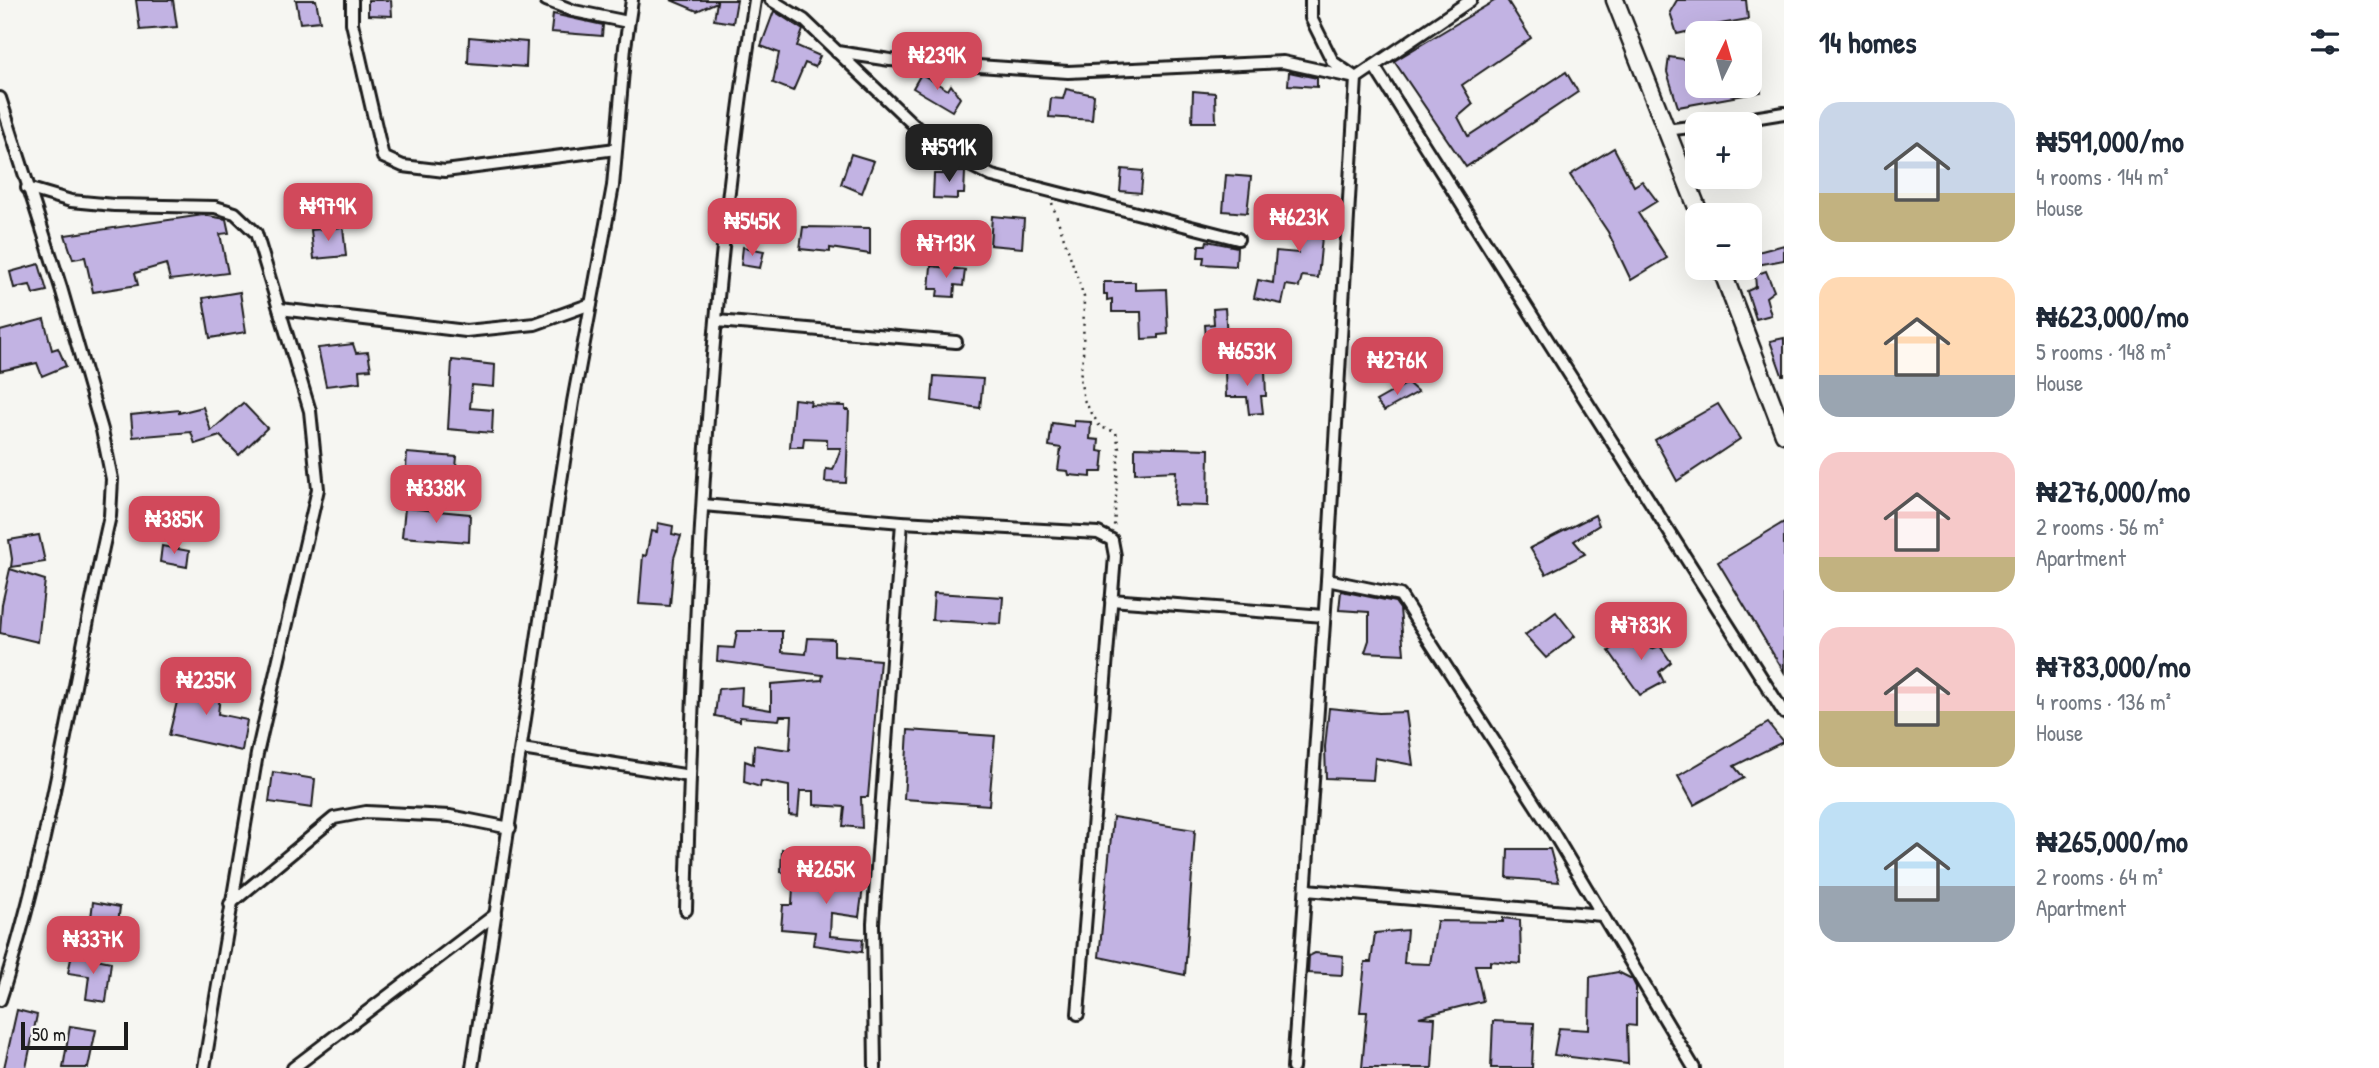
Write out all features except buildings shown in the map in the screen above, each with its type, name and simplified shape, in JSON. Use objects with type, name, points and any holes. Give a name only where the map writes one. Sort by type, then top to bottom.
[{"type":"main road","points":[[1615,0],[1695,203]]},
{"type":"main road","points":[[1726,280],[1784,434]]},
{"type":"street","points":[[352,0],[352,23],[383,157],[403,166],[445,171],[617,149]]},
{"type":"street","points":[[546,0],[574,11],[628,22]]},
{"type":"street","points":[[472,1068],[573,402],[613,186],[632,0]]},
{"type":"street","points":[[686,910],[693,665],[703,505],[717,321],[740,92],[755,0]]},
{"type":"street","points":[[771,0],[804,20],[941,151],[992,176],[1238,239]]},
{"type":"street","points":[[1311,0],[1311,18],[1333,62],[1356,78]]},
{"type":"street","points":[[837,52],[890,60],[1068,72],[1283,62],[1356,78],[1471,0]]},
{"type":"street","points":[[1374,66],[1784,712]]},
{"type":"street","points":[[1293,1068],[1327,580],[1356,78]]},
{"type":"street","points":[[0,98],[64,300],[102,430],[112,479],[110,516],[48,822],[18,944],[0,1000]]},
{"type":"street","points":[[1762,117],[1784,113]]},
{"type":"street","points":[[1667,130],[1685,128]]},
{"type":"street","points":[[27,188],[71,201],[162,208],[215,207],[235,214],[257,233],[310,411],[318,489],[260,740],[204,1068]]},
{"type":"street","points":[[280,309],[466,331],[535,324],[591,304]]},
{"type":"street","points":[[717,321],[956,342]]},
{"type":"street","points":[[703,505],[902,522],[1098,533],[1112,540],[1115,556],[1078,1014]]},
{"type":"street","points":[[875,1068],[873,923],[902,522]]},
{"type":"street","points":[[1327,580],[1400,596],[1602,915],[1694,1068]]},
{"type":"street","points":[[1111,600],[1324,617]]},
{"type":"street","points":[[522,749],[690,776]]},
{"type":"street","points":[[230,904],[334,818],[366,812],[450,816],[510,828]]},
{"type":"street","points":[[1306,890],[1602,915]]},
{"type":"street","points":[[293,1068],[496,914]]},
{"type":"path","points":[[1047,190],[1068,242],[1084,297],[1080,378],[1084,400],[1100,427],[1115,432],[1119,448],[1112,540]]}]
